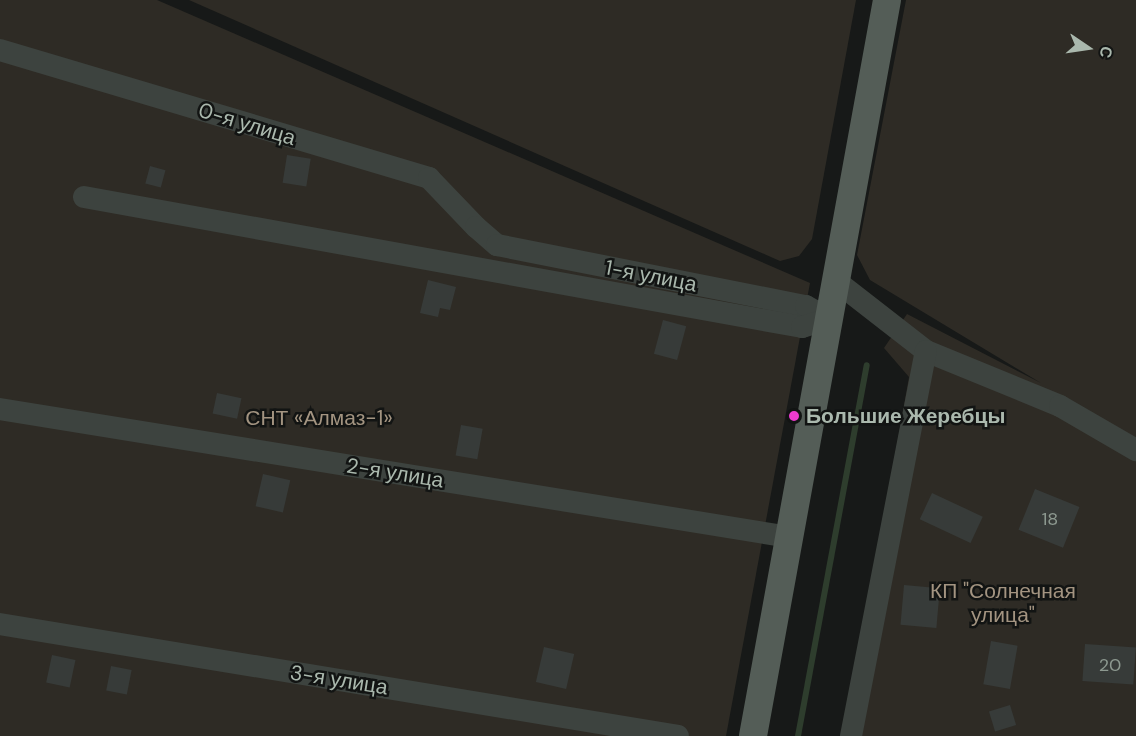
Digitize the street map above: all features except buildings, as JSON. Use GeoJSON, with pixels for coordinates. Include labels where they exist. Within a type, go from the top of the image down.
{"type":"FeatureCollection","features":[{"type":"Feature","properties":{"kind":"main road"},"geometry":{"type":"LineString","coordinates":[[753,736],[887,0]]}},
{"type":"Feature","properties":{"kind":"street","name":"0-я улица"},"geometry":{"type":"LineString","coordinates":[[0,50],[429,178],[476,228]]}},
{"type":"Feature","properties":{"kind":"street"},"geometry":{"type":"LineString","coordinates":[[84,196],[802,327],[829,319]]}},
{"type":"Feature","properties":{"kind":"street","name":"1-я улица"},"geometry":{"type":"LineString","coordinates":[[476,228],[497,245],[806,306],[829,319]]}},
{"type":"Feature","properties":{"kind":"street"},"geometry":{"type":"LineString","coordinates":[[836,281],[926,351],[1060,406],[1136,450]]}},
{"type":"Feature","properties":{"kind":"street"},"geometry":{"type":"LineString","coordinates":[[851,736],[926,351]]}},
{"type":"Feature","properties":{"kind":"street","name":"2-я улица"},"geometry":{"type":"LineString","coordinates":[[0,409],[789,537]]}},
{"type":"Feature","properties":{"kind":"street","name":"3-я улица"},"geometry":{"type":"LineString","coordinates":[[0,624],[678,736]]}},
{"type":"Feature","properties":{"kind":"green space","name":"СНТ «Алмаз-1»"},"geometry":{"type":"Polygon","coordinates":[[[0,0],[157,0],[810,283],[726,736],[0,736],[0,0]]]}},
{"type":"Feature","properties":{"kind":"green space"},"geometry":{"type":"Polygon","coordinates":[[[189,0],[856,0],[812,239],[799,256],[780,261],[189,0]]]}},
{"type":"Feature","properties":{"kind":"green space","name":"КП \"Солнечная улица\""},"geometry":{"type":"Polygon","coordinates":[[[906,0],[1136,0],[1136,736],[845,736],[909,377],[884,348],[907,314],[1041,383],[870,280],[857,255],[906,0]]]}},
{"type":"Feature","properties":{"kind":"waterway"},"geometry":{"type":"LineString","coordinates":[[798,736],[867,365]]}},
{"type":"Feature","properties":{"kind":"place","name":"Большие Жеребцы"},"geometry":{"type":"Point","coordinates":[794,416]}}]}
